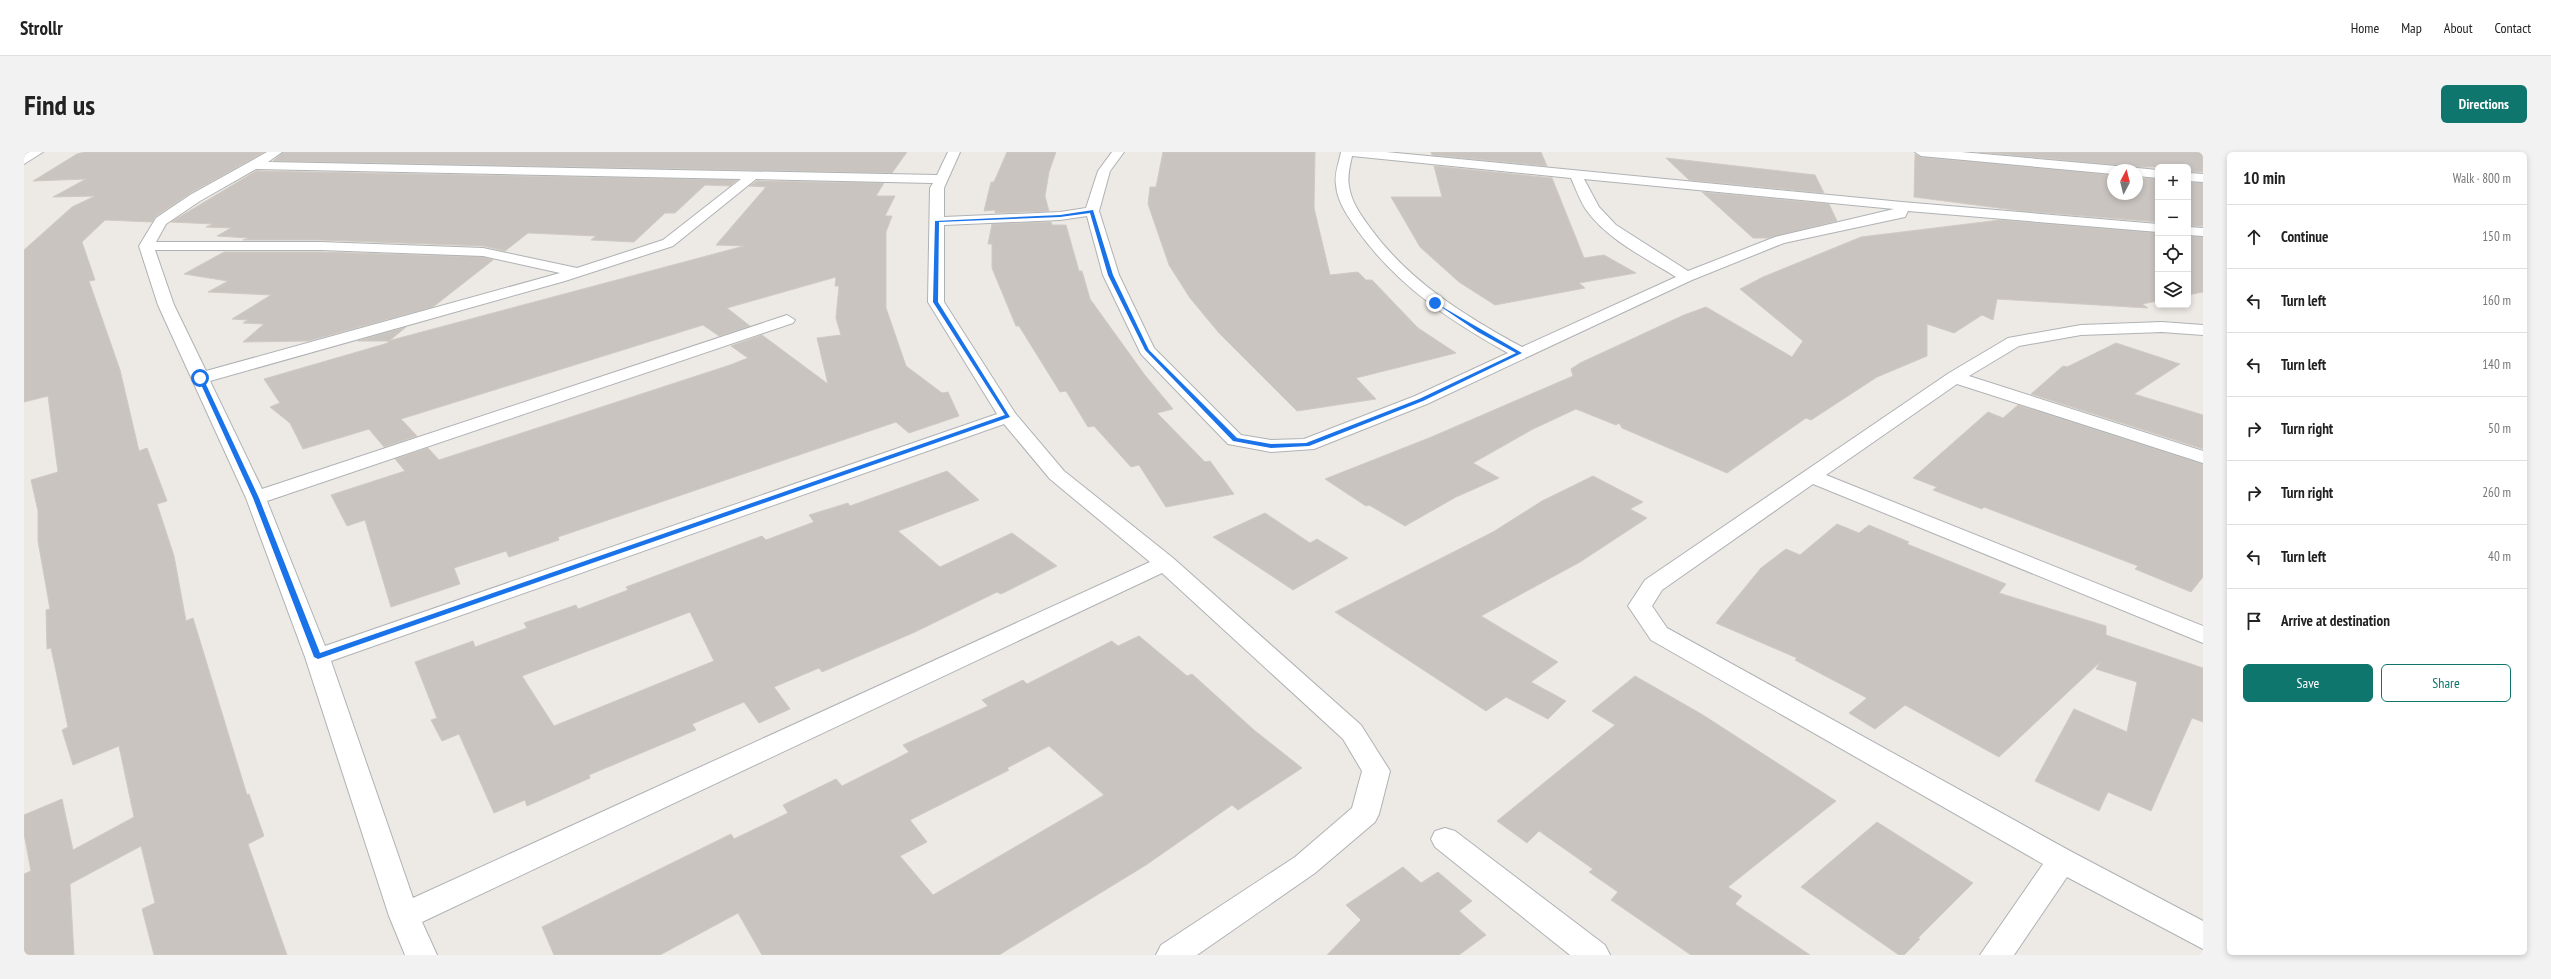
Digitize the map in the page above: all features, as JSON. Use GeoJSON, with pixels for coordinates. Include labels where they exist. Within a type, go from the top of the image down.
{"type":"FeatureCollection","features":[{"type":"Feature","properties":{"kind":"street"},"geometry":{"type":"LineString","coordinates":[[24,160],[37,152]]}},
{"type":"Feature","properties":{"kind":"street"},"geometry":{"type":"LineString","coordinates":[[276,152],[195,198],[161,221],[146,246],[166,305],[256,498],[318,657],[404,916],[421,955]]}},
{"type":"Feature","properties":{"kind":"street"},"geometry":{"type":"LineString","coordinates":[[954,152],[937,188],[936,302],[1008,416],[1057,476],[1165,563],[1352,732],[1376,771],[1364,814],[1305,865],[1172,955]]}},
{"type":"Feature","properties":{"kind":"street"},"geometry":{"type":"LineString","coordinates":[[1118,152],[1104,171],[1092,211],[1111,275],[1147,350],[1235,440],[1271,446],[1307,445],[1421,400],[1687,277],[1780,240],[1900,214],[1902,206]]}},
{"type":"Feature","properties":{"kind":"street"},"geometry":{"type":"LineString","coordinates":[[1520,353],[1479,331],[1435,303],[1400,272],[1369,237],[1348,204],[1342,185],[1347,152],[1902,206],[2155,228]]}},
{"type":"Feature","properties":{"kind":"street"},"geometry":{"type":"LineString","coordinates":[[1921,152],[2107,169]]}},
{"type":"Feature","properties":{"kind":"street"},"geometry":{"type":"LineString","coordinates":[[253,165],[940,179]]}},
{"type":"Feature","properties":{"kind":"street"},"geometry":{"type":"LineString","coordinates":[[2143,173],[2155,174]]}},
{"type":"Feature","properties":{"kind":"street"},"geometry":{"type":"LineString","coordinates":[[1575,174],[1594,209],[1608,224],[1635,245],[1687,277]]}},
{"type":"Feature","properties":{"kind":"street"},"geometry":{"type":"LineString","coordinates":[[200,378],[577,273],[668,242],[752,176]]}},
{"type":"Feature","properties":{"kind":"street"},"geometry":{"type":"LineString","coordinates":[[2191,177],[2203,178]]}},
{"type":"Feature","properties":{"kind":"street"},"geometry":{"type":"LineString","coordinates":[[937,221],[1060,216],[1092,211]]}},
{"type":"Feature","properties":{"kind":"street"},"geometry":{"type":"LineString","coordinates":[[2191,231],[2203,232]]}},
{"type":"Feature","properties":{"kind":"street"},"geometry":{"type":"LineString","coordinates":[[146,246],[320,246],[482,252],[577,273]]}},
{"type":"Feature","properties":{"kind":"street"},"geometry":{"type":"LineString","coordinates":[[256,498],[787,320]]}},
{"type":"Feature","properties":{"kind":"street"},"geometry":{"type":"LineString","coordinates":[[2203,330],[2162,328],[2081,330],[2014,342],[1955,377],[1653,585],[1640,606],[1659,634],[2062,860],[2203,936]]}},
{"type":"Feature","properties":{"kind":"street"},"geometry":{"type":"LineString","coordinates":[[1955,377],[2203,457]]}},
{"type":"Feature","properties":{"kind":"street"},"geometry":{"type":"LineString","coordinates":[[318,657],[1008,416]]}},
{"type":"Feature","properties":{"kind":"street"},"geometry":{"type":"LineString","coordinates":[[1810,476],[2203,635]]}},
{"type":"Feature","properties":{"kind":"street"},"geometry":{"type":"LineString","coordinates":[[404,916],[1165,563]]}},
{"type":"Feature","properties":{"kind":"street"},"geometry":{"type":"LineString","coordinates":[[1445,840],[1594,955]]}},
{"type":"Feature","properties":{"kind":"street"},"geometry":{"type":"LineString","coordinates":[[1996,955],[2062,860]]}},
{"type":"Feature","properties":{"kind":"building"},"geometry":{"type":"Polygon","coordinates":[[[85,152],[264,152],[189,194],[155,217],[152,222],[105,220],[82,242],[95,280],[89,281],[120,370],[139,451],[147,448],[167,501],[157,504],[174,556],[186,621],[193,618],[247,795],[249,794],[264,836],[248,844],[287,955],[154,955],[142,909],[155,903],[141,846],[70,884],[74,955],[24,955],[24,874],[31,871],[24,834],[24,815],[62,799],[73,850],[134,817],[119,746],[73,765],[62,730],[68,727],[51,648],[47,649],[46,610],[50,609],[38,541],[38,511],[31,480],[58,472],[48,396],[24,402],[24,250],[72,207],[95,196],[53,197],[86,179],[33,181],[77,154],[85,152]]]}},
{"type":"Feature","properties":{"kind":"building"},"geometry":{"type":"Polygon","coordinates":[[[283,152],[907,152],[892,173],[273,161],[283,152]]]}},
{"type":"Feature","properties":{"kind":"building"},"geometry":{"type":"Polygon","coordinates":[[[1007,152],[1056,152],[1049,172],[1045,196],[1049,211],[995,213],[995,210],[984,211],[991,182],[994,182],[1007,152]]]}},
{"type":"Feature","properties":{"kind":"building"},"geometry":{"type":"Polygon","coordinates":[[[1163,152],[1315,152],[1314,208],[1330,275],[1358,272],[1366,280],[1372,280],[1418,328],[1456,353],[1356,378],[1376,399],[1297,411],[1219,333],[1190,298],[1169,265],[1148,204],[1150,187],[1156,187],[1163,152]]]}},
{"type":"Feature","properties":{"kind":"building"},"geometry":{"type":"Polygon","coordinates":[[[1431,152],[1541,152],[1547,166],[1432,155],[1431,152]]]}},
{"type":"Feature","properties":{"kind":"building"},"geometry":{"type":"Polygon","coordinates":[[[1978,152],[2203,152],[2203,172],[2191,172],[2191,164],[2155,164],[2155,167],[2143,167],[2143,164],[2107,164],[1978,152]]]}},
{"type":"Feature","properties":{"kind":"building"},"geometry":{"type":"Polygon","coordinates":[[[1915,154],[1921,157],[2107,174],[2107,200],[2143,200],[2143,178],[2155,179],[2155,222],[2022,211],[1914,197],[1915,154]]]}},
{"type":"Feature","properties":{"kind":"building"},"geometry":{"type":"Polygon","coordinates":[[[1666,158],[1815,175],[1824,193],[1689,180],[1666,158]]]}},
{"type":"Feature","properties":{"kind":"building"},"geometry":{"type":"Polygon","coordinates":[[[1434,166],[1552,178],[1584,258],[1604,255],[1636,273],[1579,283],[1585,288],[1495,305],[1459,282],[1420,247],[1391,197],[1442,197],[1434,166]]]}},
{"type":"Feature","properties":{"kind":"building"},"geometry":{"type":"Polygon","coordinates":[[[256,171],[737,180],[730,186],[705,185],[675,213],[665,213],[634,242],[591,240],[596,236],[528,233],[505,251],[483,246],[320,240],[243,240],[249,238],[217,236],[231,228],[206,227],[213,224],[171,222],[256,171]]]}},
{"type":"Feature","properties":{"kind":"building"},"geometry":{"type":"Polygon","coordinates":[[[757,181],[884,183],[876,196],[895,196],[885,216],[892,216],[886,232],[886,308],[906,366],[942,393],[948,392],[959,416],[909,433],[896,422],[558,537],[559,540],[509,557],[506,551],[454,568],[460,584],[391,607],[365,520],[347,526],[331,495],[405,471],[395,459],[428,448],[439,460],[730,365],[748,358],[731,346],[762,335],[828,384],[817,338],[841,335],[836,318],[839,286],[835,286],[836,277],[727,308],[750,326],[719,336],[703,325],[401,419],[417,436],[384,447],[369,429],[303,449],[290,423],[270,407],[280,403],[264,379],[388,343],[388,341],[744,246],[716,245],[766,187],[749,186],[757,181]]]}},
{"type":"Feature","properties":{"kind":"building"},"geometry":{"type":"Polygon","coordinates":[[[2191,182],[2203,183],[2203,226],[2191,226],[2191,182]]]}},
{"type":"Feature","properties":{"kind":"building"},"geometry":{"type":"Polygon","coordinates":[[[1702,192],[1829,204],[1837,221],[1769,238],[1753,238],[1702,192]]]}},
{"type":"Feature","properties":{"kind":"building"},"geometry":{"type":"Polygon","coordinates":[[[2000,220],[2155,233],[2155,302],[2142,304],[2148,308],[1997,299],[1993,320],[1982,315],[1954,333],[1927,324],[1927,356],[1877,377],[1811,420],[1806,418],[1727,473],[1622,428],[1619,423],[1616,425],[1576,409],[1533,429],[1473,463],[1499,478],[1456,497],[1405,526],[1369,505],[1366,506],[1325,479],[1429,438],[1573,376],[1571,369],[1580,363],[1684,315],[1706,307],[1792,357],[1803,341],[1740,289],[1763,277],[1861,237],[2000,220]]]}},
{"type":"Feature","properties":{"kind":"building"},"geometry":{"type":"Polygon","coordinates":[[[1051,222],[1052,225],[1066,225],[1079,271],[1082,271],[1090,299],[1144,374],[1173,409],[1157,413],[1205,462],[1210,461],[1234,494],[1166,507],[1139,465],[1131,467],[1094,426],[1088,427],[1066,391],[1060,392],[1019,326],[1016,326],[992,268],[992,244],[988,244],[992,224],[1051,222]]]}},
{"type":"Feature","properties":{"kind":"building"},"geometry":{"type":"Polygon","coordinates":[[[2191,236],[2203,237],[2203,292],[2191,294],[2191,236]]]}},
{"type":"Feature","properties":{"kind":"building"},"geometry":{"type":"Polygon","coordinates":[[[224,252],[320,252],[483,257],[493,260],[433,307],[308,341],[243,342],[264,324],[243,323],[248,320],[232,319],[271,295],[208,292],[228,281],[184,274],[224,252]]]}},
{"type":"Feature","properties":{"kind":"building"},"geometry":{"type":"Polygon","coordinates":[[[406,327],[389,341],[358,341],[406,327]]]}},
{"type":"Feature","properties":{"kind":"building"},"geometry":{"type":"Polygon","coordinates":[[[2116,343],[2180,364],[2134,394],[2203,415],[2203,449],[2031,394],[2063,366],[2067,367],[2116,343]]]}},
{"type":"Feature","properties":{"kind":"building"},"geometry":{"type":"Polygon","coordinates":[[[2018,405],[2203,464],[2203,577],[2191,592],[2135,569],[2138,566],[1984,507],[1982,509],[1933,490],[1937,487],[1913,478],[1988,412],[2003,418],[2018,405]]]}},
{"type":"Feature","properties":{"kind":"building"},"geometry":{"type":"Polygon","coordinates":[[[947,471],[979,500],[898,531],[940,567],[1012,533],[1057,566],[1001,594],[997,592],[915,632],[822,672],[819,668],[774,687],[790,709],[759,723],[744,702],[692,724],[696,730],[589,775],[590,778],[527,806],[525,800],[494,813],[459,734],[442,741],[431,720],[437,718],[415,662],[473,641],[475,647],[527,628],[524,623],[576,605],[578,609],[628,590],[626,587],[762,536],[766,540],[814,522],[809,515],[848,503],[850,506],[947,471]],[[690,612],[522,676],[554,726],[714,661],[690,612]]]}},
{"type":"Feature","properties":{"kind":"building"},"geometry":{"type":"Polygon","coordinates":[[[1593,476],[1643,502],[1630,509],[1647,518],[1580,562],[1481,616],[1558,662],[1531,682],[1566,701],[1548,719],[1506,697],[1486,711],[1335,612],[1493,532],[1542,501],[1593,476]]]}},
{"type":"Feature","properties":{"kind":"building"},"geometry":{"type":"Polygon","coordinates":[[[1265,513],[1310,543],[1317,539],[1348,558],[1293,590],[1213,537],[1265,513]]]}},
{"type":"Feature","properties":{"kind":"building"},"geometry":{"type":"Polygon","coordinates":[[[1837,524],[1859,533],[1869,525],[1909,542],[1907,544],[2006,584],[1999,593],[2106,626],[2106,635],[2203,668],[2203,722],[2192,718],[2151,811],[2108,792],[2099,811],[2035,781],[2074,709],[2127,732],[2137,682],[2096,669],[2100,662],[1999,757],[1905,705],[1875,729],[1849,713],[1867,698],[1795,660],[1797,658],[1716,623],[1761,568],[1786,549],[1800,555],[1837,524]]]}},
{"type":"Feature","properties":{"kind":"building"},"geometry":{"type":"Polygon","coordinates":[[[1139,636],[1187,676],[1192,674],[1254,730],[1302,768],[1238,810],[1232,805],[1146,865],[999,955],[762,955],[738,913],[660,955],[554,955],[542,927],[731,834],[734,839],[788,813],[783,805],[836,779],[842,786],[892,761],[909,752],[903,745],[988,706],[982,700],[1023,680],[1027,684],[1112,641],[1118,646],[1139,636]],[[1049,746],[1007,768],[1009,770],[910,820],[927,842],[900,856],[933,895],[1104,795],[1049,746]]]}},
{"type":"Feature","properties":{"kind":"building"},"geometry":{"type":"Polygon","coordinates":[[[1635,676],[1703,715],[1836,801],[1728,887],[1742,896],[1735,904],[1810,955],[1691,955],[1611,900],[1618,892],[1589,872],[1593,869],[1539,831],[1527,843],[1497,821],[1615,725],[1592,711],[1635,676]]]}},
{"type":"Feature","properties":{"kind":"building"},"geometry":{"type":"Polygon","coordinates":[[[1877,822],[1973,883],[1918,938],[1920,939],[1904,955],[1899,955],[1801,887],[1877,822]]]}},
{"type":"Feature","properties":{"kind":"building"},"geometry":{"type":"Polygon","coordinates":[[[1403,867],[1421,883],[1438,872],[1472,901],[1459,911],[1486,935],[1459,955],[1327,955],[1361,920],[1346,905],[1403,867]]]}},
{"type":"Feature","properties":{"kind":"route"},"geometry":{"type":"LineString","coordinates":[[200,378],[256,498],[318,657],[1008,416],[936,302],[937,221],[1060,216],[1092,211],[1111,275],[1147,350],[1235,440],[1271,446],[1307,445],[1421,400],[1520,353],[1479,331],[1435,303]]}}]}
